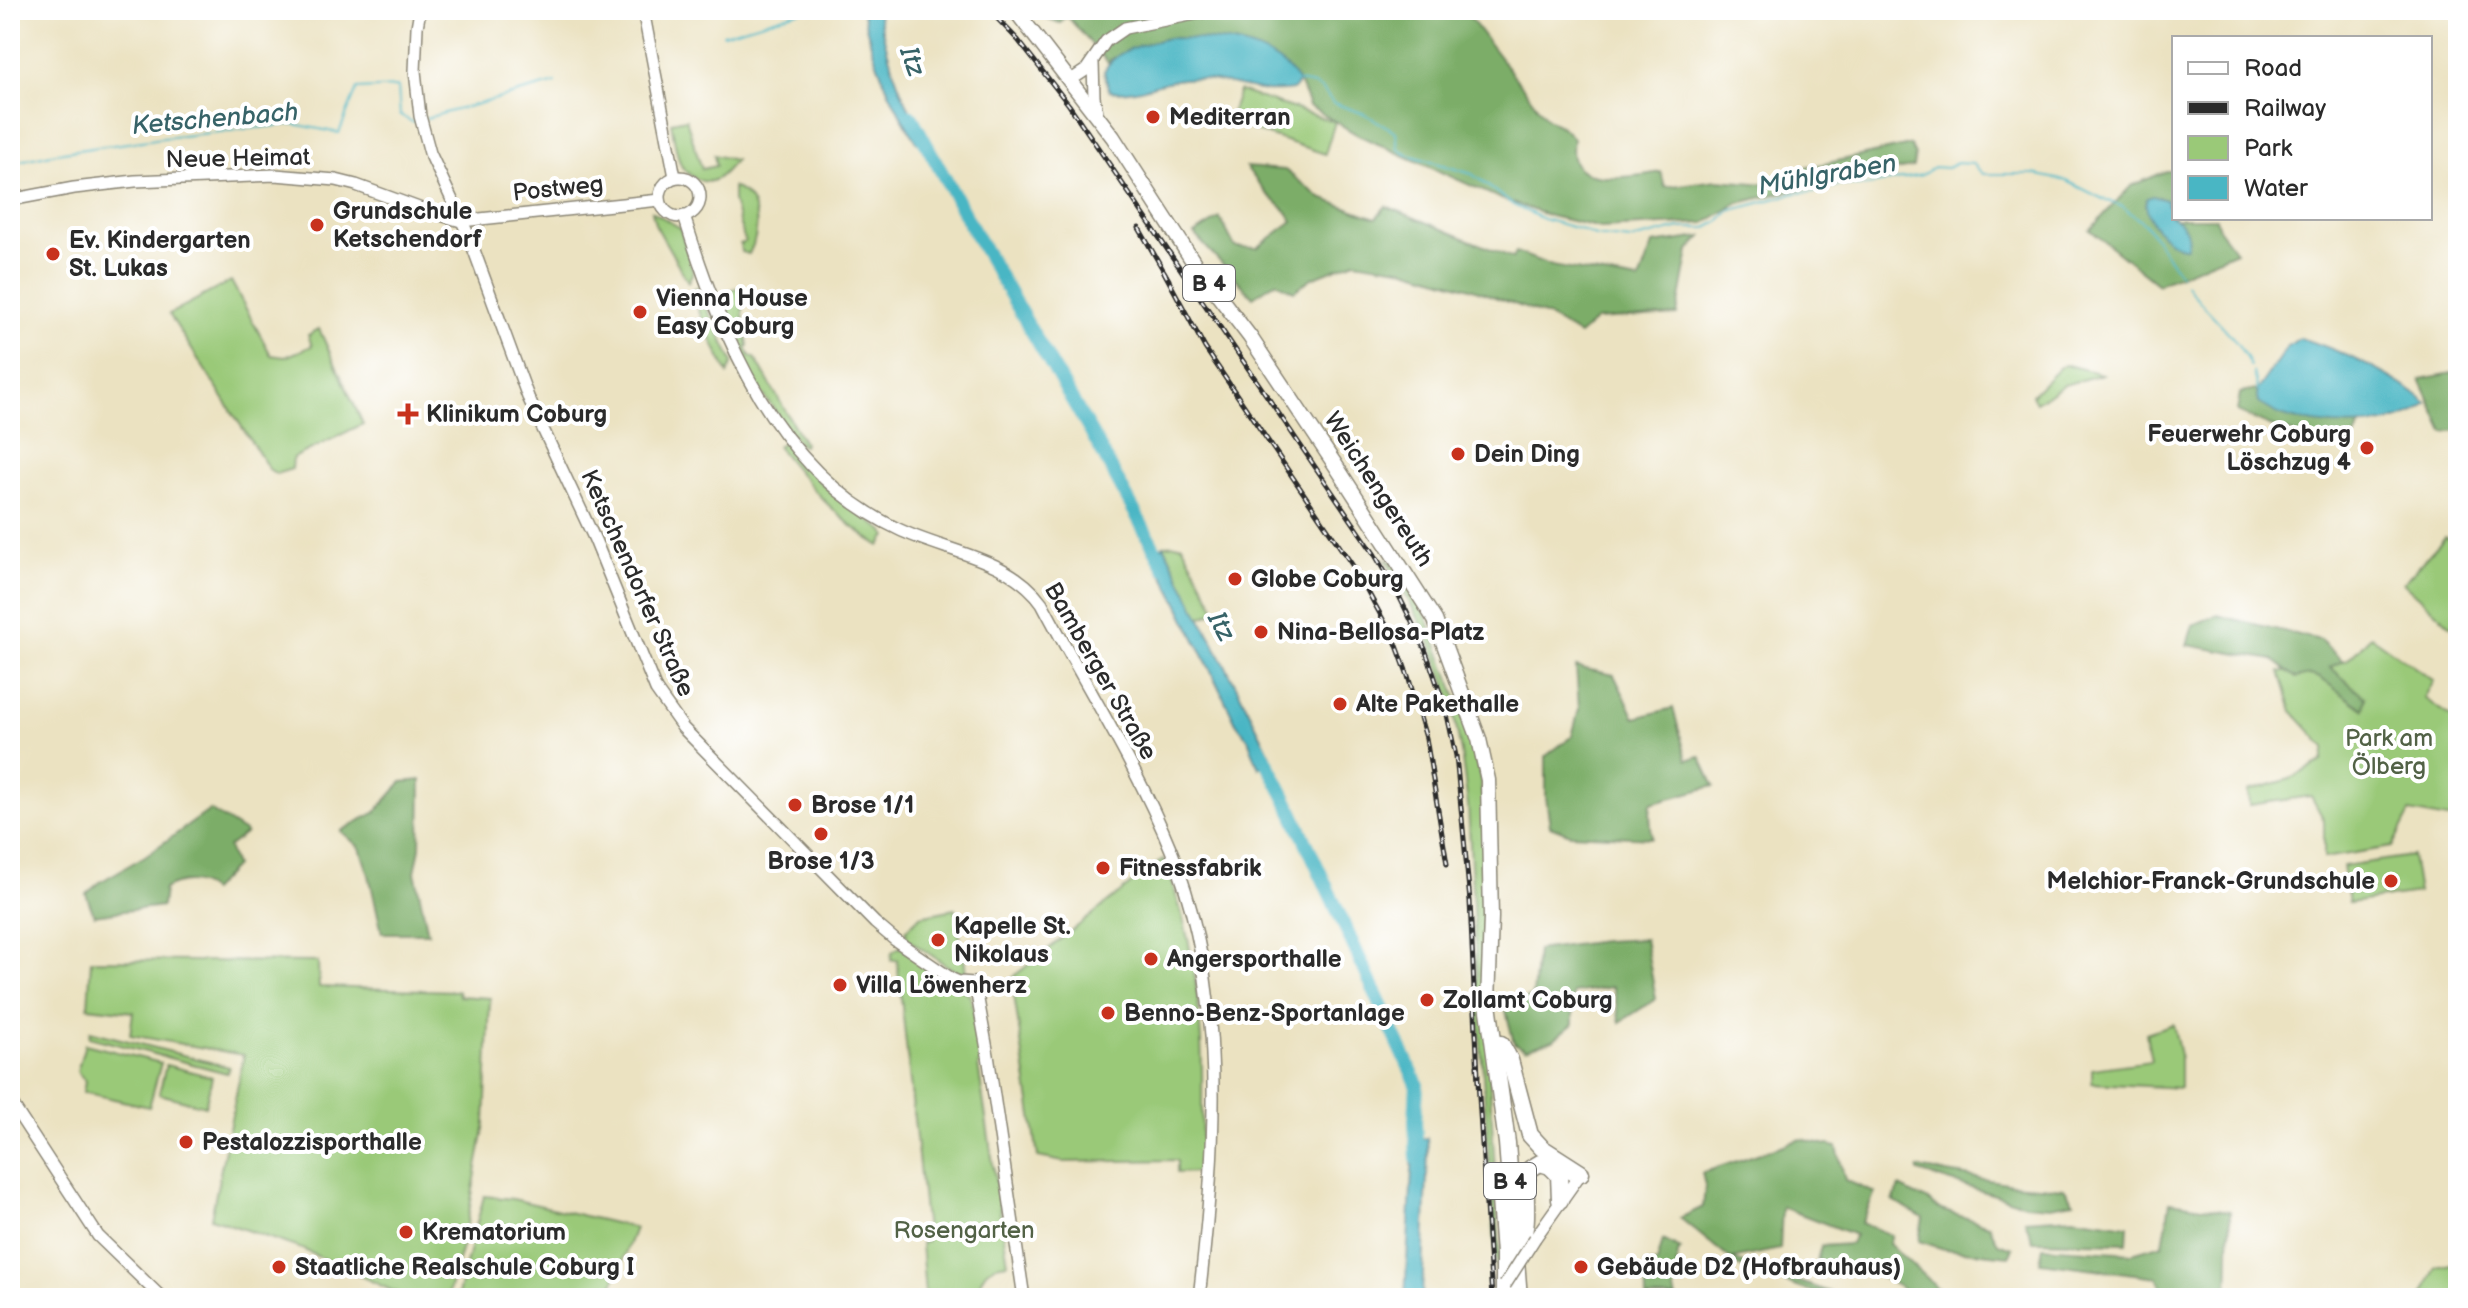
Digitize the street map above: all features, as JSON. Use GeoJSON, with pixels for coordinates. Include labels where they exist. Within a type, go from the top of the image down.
{"type":"FeatureCollection","features":[{"type":"Feature","properties":{"kind":"highway","name":"Weichengereuth"},"geometry":{"type":"LineString","coordinates":[[1491,1004],[1501,1044]]}},
{"type":"Feature","properties":{"kind":"highway","name":"Weichengereuth"},"geometry":{"type":"LineString","coordinates":[[1491,1004],[1495,1064]]}},
{"type":"Feature","properties":{"kind":"highway"},"geometry":{"type":"LineString","coordinates":[[1501,1044],[1510,1060],[1530,1135],[1579,1176]]}},
{"type":"Feature","properties":{"kind":"highway","name":"B 4"},"geometry":{"type":"LineString","coordinates":[[1501,1044],[1529,1238],[1527,1298]]}},
{"type":"Feature","properties":{"kind":"highway"},"geometry":{"type":"LineString","coordinates":[[1495,1064],[1493,1084],[1502,1294]]}},
{"type":"Feature","properties":{"kind":"highway","name":"B 4"},"geometry":{"type":"LineString","coordinates":[[1495,1064],[1507,1143],[1519,1298]]}},
{"type":"Feature","properties":{"kind":"highway"},"geometry":{"type":"LineString","coordinates":[[1529,1238],[1528,1174],[1534,1165],[1540,1163],[1562,1168],[1579,1176]]}},
{"type":"Feature","properties":{"kind":"highway"},"geometry":{"type":"LineString","coordinates":[[1550,1166],[1559,1175],[1560,1200]]}},
{"type":"Feature","properties":{"kind":"main road","name":"B 4"},"geometry":{"type":"LineString","coordinates":[[1015,10],[1071,80]]}},
{"type":"Feature","properties":{"kind":"main road","name":"Weichengereuth"},"geometry":{"type":"LineString","coordinates":[[1071,80],[1198,269],[1250,337],[1435,620],[1479,739],[1488,780],[1491,1004]]}},
{"type":"Feature","properties":{"kind":"street","name":"Ketschendorfer Straße"},"geometry":{"type":"LineString","coordinates":[[420,10],[415,71],[421,119],[430,153],[471,239],[528,397],[595,540],[656,690],[683,728],[885,931],[952,979],[975,983],[1024,1298]]}},
{"type":"Feature","properties":{"kind":"street"},"geometry":{"type":"LineString","coordinates":[[643,10],[675,177]]}},
{"type":"Feature","properties":{"kind":"street"},"geometry":{"type":"LineString","coordinates":[[1071,80],[1086,70],[1106,41],[1125,28],[1215,10]]}},
{"type":"Feature","properties":{"kind":"street"},"geometry":{"type":"LineString","coordinates":[[1093,60],[1094,97],[1099,118]]}},
{"type":"Feature","properties":{"kind":"street","name":"Neue Heimat"},"geometry":{"type":"LineString","coordinates":[[10,200],[135,181],[292,175],[356,185],[461,221]]}},
{"type":"Feature","properties":{"kind":"street"},"geometry":{"type":"LineString","coordinates":[[675,177],[690,180],[699,193],[697,208],[684,216],[668,213],[660,200],[663,186],[675,177]]}},
{"type":"Feature","properties":{"kind":"street"},"geometry":{"type":"LineString","coordinates":[[436,214],[450,198]]}},
{"type":"Feature","properties":{"kind":"street","name":"Postweg"},"geometry":{"type":"LineString","coordinates":[[461,221],[660,200]]}},
{"type":"Feature","properties":{"kind":"street","name":"Bamberger Straße"},"geometry":{"type":"LineString","coordinates":[[684,216],[715,309],[742,368],[793,443],[834,487],[879,519],[918,539],[988,563],[1013,575],[1030,588],[1042,603],[1153,811],[1171,851],[1191,911],[1209,1014],[1211,1141],[1199,1298]]}},
{"type":"Feature","properties":{"kind":"street"},"geometry":{"type":"LineString","coordinates":[[10,1101],[98,1236],[162,1298]]}},
{"type":"Feature","properties":{"kind":"street"},"geometry":{"type":"LineString","coordinates":[[1502,1294],[1529,1238],[1579,1176]]}},
{"type":"Feature","properties":{"kind":"green space"},"geometry":{"type":"Polygon","coordinates":[[[1025,10],[1072,10],[1068,16],[1130,10],[1464,10],[1547,119],[1573,138],[1574,161],[1581,170],[1591,175],[1615,177],[1661,172],[1665,187],[1717,180],[1767,184],[1785,179],[1792,171],[1910,145],[1915,155],[1913,167],[1738,203],[1705,223],[1601,228],[1550,216],[1501,199],[1358,135],[1309,106],[1299,82],[1237,44],[1168,38],[1111,59],[1108,63],[1067,16],[1060,23],[1025,10]]]}},
{"type":"Feature","properties":{"kind":"green space"},"geometry":{"type":"Polygon","coordinates":[[[1239,91],[1335,122],[1325,154],[1228,122],[1239,91]]]}},
{"type":"Feature","properties":{"kind":"green space"},"geometry":{"type":"Polygon","coordinates":[[[686,119],[702,169],[716,166],[714,155],[735,160],[713,181],[695,178],[681,165],[671,122],[686,119]]]}},
{"type":"Feature","properties":{"kind":"green space"},"geometry":{"type":"Polygon","coordinates":[[[1246,167],[1285,170],[1321,198],[1376,218],[1386,206],[1513,258],[1516,252],[1552,266],[1639,281],[1653,244],[1702,237],[1689,251],[1677,315],[1596,320],[1579,335],[1547,316],[1470,288],[1406,269],[1355,261],[1312,278],[1294,291],[1276,282],[1253,297],[1194,234],[1220,218],[1235,247],[1257,248],[1293,221],[1246,167]]]}},
{"type":"Feature","properties":{"kind":"green space"},"geometry":{"type":"Polygon","coordinates":[[[2172,171],[2172,216],[2168,204],[2159,197],[2147,198],[2145,205],[2172,220],[2217,220],[2219,229],[2236,251],[2158,284],[2090,230],[2131,186],[2172,171]]]}},
{"type":"Feature","properties":{"kind":"green space"},"geometry":{"type":"Polygon","coordinates":[[[733,187],[742,192],[754,207],[757,226],[749,254],[741,252],[740,244],[745,242],[733,201],[733,187]]]}},
{"type":"Feature","properties":{"kind":"green space"},"geometry":{"type":"Polygon","coordinates":[[[652,211],[680,228],[693,272],[688,282],[655,224],[652,211]]]}},
{"type":"Feature","properties":{"kind":"green space"},"geometry":{"type":"Polygon","coordinates":[[[231,281],[271,355],[285,357],[312,346],[308,335],[319,329],[363,424],[293,458],[292,469],[276,474],[269,469],[169,314],[231,281]]]}},
{"type":"Feature","properties":{"kind":"green space"},"geometry":{"type":"Polygon","coordinates":[[[743,286],[746,348],[755,358],[803,446],[757,386],[715,295],[743,286]]]}},
{"type":"Feature","properties":{"kind":"green space"},"geometry":{"type":"Polygon","coordinates":[[[697,287],[733,362],[728,374],[691,291],[697,287]]]}},
{"type":"Feature","properties":{"kind":"green space"},"geometry":{"type":"Polygon","coordinates":[[[2061,366],[2102,374],[2064,385],[2036,402],[2032,395],[2061,366]]]}},
{"type":"Feature","properties":{"kind":"green space"},"geometry":{"type":"Polygon","coordinates":[[[2458,372],[2458,430],[2444,432],[2420,379],[2458,372]]]}},
{"type":"Feature","properties":{"kind":"green space"},"geometry":{"type":"Polygon","coordinates":[[[2257,390],[2259,403],[2330,425],[2361,424],[2349,451],[2237,412],[2240,393],[2257,390]]]}},
{"type":"Feature","properties":{"kind":"green space"},"geometry":{"type":"Polygon","coordinates":[[[783,442],[829,490],[883,530],[887,536],[880,546],[837,513],[812,487],[777,446],[783,442]]]}},
{"type":"Feature","properties":{"kind":"green space"},"geometry":{"type":"Polygon","coordinates":[[[2445,537],[2458,543],[2458,632],[2403,583],[2445,537]]]}},
{"type":"Feature","properties":{"kind":"green space"},"geometry":{"type":"Polygon","coordinates":[[[1182,544],[1217,611],[1199,618],[1164,545],[1182,544]]]}},
{"type":"Feature","properties":{"kind":"green space"},"geometry":{"type":"Polygon","coordinates":[[[1386,559],[1393,563],[1426,616],[1457,698],[1480,776],[1484,818],[1490,1090],[1501,1272],[1497,1274],[1468,805],[1461,752],[1450,694],[1426,632],[1386,559]]]}},
{"type":"Feature","properties":{"kind":"green space"},"geometry":{"type":"Polygon","coordinates":[[[2217,615],[2320,640],[2343,661],[2330,667],[2365,697],[2363,709],[2320,678],[2310,675],[2296,678],[2273,660],[2187,645],[2193,625],[2217,615]]]}},
{"type":"Feature","properties":{"kind":"green space","name":"Park am Ölberg"},"geometry":{"type":"Polygon","coordinates":[[[2371,636],[2434,681],[2424,698],[2458,722],[2458,819],[2410,812],[2392,847],[2324,858],[2324,820],[2311,796],[2249,805],[2248,791],[2290,779],[2322,762],[2325,747],[2292,711],[2280,672],[2347,660],[2371,636]]]}},
{"type":"Feature","properties":{"kind":"green space"},"geometry":{"type":"Polygon","coordinates":[[[1576,667],[1614,675],[1635,718],[1673,708],[1687,760],[1700,756],[1714,786],[1651,803],[1652,838],[1570,834],[1550,826],[1546,756],[1572,736],[1579,709],[1576,667]]]}},
{"type":"Feature","properties":{"kind":"green space"},"geometry":{"type":"Polygon","coordinates":[[[421,780],[420,848],[415,872],[428,933],[382,933],[360,848],[341,831],[376,812],[402,782],[421,780]]]}},
{"type":"Feature","properties":{"kind":"green space"},"geometry":{"type":"Polygon","coordinates":[[[210,810],[246,833],[228,847],[235,866],[211,891],[200,884],[176,884],[164,889],[162,906],[94,915],[86,894],[210,810]]]}},
{"type":"Feature","properties":{"kind":"green space"},"geometry":{"type":"Polygon","coordinates":[[[2412,856],[2418,893],[2349,903],[2343,866],[2412,856]]]}},
{"type":"Feature","properties":{"kind":"green space","name":"Benno-Benz-Sportanlage"},"geometry":{"type":"Polygon","coordinates":[[[1163,859],[1189,943],[1199,1008],[1202,1074],[1200,1172],[1177,1173],[1177,1160],[1063,1162],[1038,1157],[1013,988],[1009,980],[1163,859]]]}},
{"type":"Feature","properties":{"kind":"green space"},"geometry":{"type":"Polygon","coordinates":[[[955,909],[966,970],[958,973],[904,937],[905,931],[920,916],[955,909]]]}},
{"type":"Feature","properties":{"kind":"green space"},"geometry":{"type":"Polygon","coordinates":[[[1645,939],[1656,999],[1620,1022],[1613,987],[1573,993],[1573,1024],[1553,1040],[1526,1049],[1514,1043],[1505,1007],[1533,996],[1537,950],[1645,939]]]}},
{"type":"Feature","properties":{"kind":"green space","name":"Rosengarten"},"geometry":{"type":"Polygon","coordinates":[[[900,947],[970,995],[985,1064],[978,1065],[1008,1263],[989,1269],[979,1287],[925,1294],[921,1243],[927,1241],[897,960],[891,960],[892,952],[900,947]]]}},
{"type":"Feature","properties":{"kind":"green space"},"geometry":{"type":"Polygon","coordinates":[[[91,960],[318,962],[319,987],[458,991],[459,996],[490,998],[485,1123],[464,1240],[447,1298],[408,1298],[302,1249],[211,1218],[244,1055],[130,1035],[133,1012],[88,1007],[91,960]]]}},
{"type":"Feature","properties":{"kind":"green space"},"geometry":{"type":"Polygon","coordinates":[[[2173,1024],[2180,1055],[2180,1088],[2092,1083],[2092,1069],[2151,1061],[2146,1033],[2173,1024]]]}},
{"type":"Feature","properties":{"kind":"green space"},"geometry":{"type":"Polygon","coordinates":[[[90,1031],[229,1067],[227,1073],[89,1037],[90,1031]]]}},
{"type":"Feature","properties":{"kind":"green space"},"geometry":{"type":"Polygon","coordinates":[[[85,1044],[161,1063],[149,1107],[83,1092],[85,1081],[77,1071],[85,1044]]]}},
{"type":"Feature","properties":{"kind":"green space"},"geometry":{"type":"Polygon","coordinates":[[[166,1065],[212,1077],[205,1106],[159,1094],[166,1065]]]}},
{"type":"Feature","properties":{"kind":"green space"},"geometry":{"type":"Polygon","coordinates":[[[1801,1139],[1837,1147],[1845,1180],[1875,1193],[1861,1223],[1892,1235],[1889,1244],[1948,1298],[1916,1298],[1858,1265],[1817,1261],[1821,1246],[1850,1244],[1855,1235],[1782,1207],[1780,1249],[1732,1259],[1847,1298],[1812,1292],[1731,1264],[1730,1259],[1680,1218],[1703,1207],[1705,1186],[1702,1173],[1801,1139]]]}},
{"type":"Feature","properties":{"kind":"green space"},"geometry":{"type":"Polygon","coordinates":[[[1918,1168],[2012,1184],[2064,1188],[2074,1202],[2050,1206],[2025,1204],[1918,1172],[1918,1168]]]}},
{"type":"Feature","properties":{"kind":"green space"},"geometry":{"type":"Polygon","coordinates":[[[1899,1187],[1941,1210],[1989,1225],[1998,1243],[2013,1248],[2009,1256],[1944,1249],[1919,1241],[1923,1218],[1893,1201],[1899,1187]]]}},
{"type":"Feature","properties":{"kind":"green space"},"geometry":{"type":"Polygon","coordinates":[[[484,1196],[513,1199],[635,1228],[608,1298],[457,1298],[484,1196]]]}},
{"type":"Feature","properties":{"kind":"green space"},"geometry":{"type":"Polygon","coordinates":[[[2170,1202],[2230,1211],[2228,1298],[2166,1298],[2157,1277],[2040,1262],[2043,1247],[2132,1253],[2163,1244],[2170,1202]]]}},
{"type":"Feature","properties":{"kind":"green space"},"geometry":{"type":"Polygon","coordinates":[[[2074,1217],[2128,1225],[2127,1243],[2033,1241],[2025,1220],[2074,1217]]]}},
{"type":"Feature","properties":{"kind":"green space"},"geometry":{"type":"Polygon","coordinates":[[[1663,1240],[1681,1249],[1674,1291],[1676,1298],[1646,1298],[1645,1264],[1657,1263],[1663,1240]]]}},
{"type":"Feature","properties":{"kind":"green space"},"geometry":{"type":"Polygon","coordinates":[[[2458,1263],[2458,1298],[2422,1298],[2436,1267],[2458,1263]]]}},
{"type":"Feature","properties":{"kind":"water"},"geometry":{"type":"Polygon","coordinates":[[[862,10],[877,10],[899,85],[920,124],[917,142],[884,79],[862,10]]]}},
{"type":"Feature","properties":{"kind":"water"},"geometry":{"type":"Polygon","coordinates":[[[1168,38],[1222,41],[1257,50],[1287,68],[1299,82],[1293,90],[1265,91],[1210,80],[1182,79],[1137,90],[1109,91],[1104,71],[1109,63],[1132,48],[1168,38]]]}},
{"type":"Feature","properties":{"kind":"water"},"geometry":{"type":"Polygon","coordinates":[[[2153,196],[2166,200],[2172,220],[2178,220],[2185,228],[2186,247],[2171,242],[2158,230],[2148,213],[2147,198],[2153,196]]]}},
{"type":"Feature","properties":{"kind":"water"},"geometry":{"type":"Polygon","coordinates":[[[2299,338],[2366,365],[2427,403],[2397,420],[2357,426],[2297,420],[2275,412],[2259,403],[2257,390],[2287,347],[2299,338]]]}},
{"type":"Feature","properties":{"kind":"water"},"geometry":{"type":"Polygon","coordinates":[[[1164,545],[1271,756],[1259,768],[1248,739],[1236,723],[1152,554],[1164,545]]]}},
{"type":"Feature","properties":{"kind":"water"},"geometry":{"type":"Polygon","coordinates":[[[1427,1138],[1422,1298],[1405,1298],[1414,1141],[1427,1138]]]}},
{"type":"Feature","properties":{"kind":"waterway","name":"Ketschenbach"},"geometry":{"type":"LineString","coordinates":[[723,34],[805,10]]}},
{"type":"Feature","properties":{"kind":"waterway","name":"Mühlgraben"},"geometry":{"type":"LineString","coordinates":[[1299,82],[1314,85],[1323,90],[1333,103],[1365,114],[1396,132],[1398,149],[1406,154],[1472,174],[1513,205],[1543,219],[1595,236],[1631,240],[1681,228],[1707,228],[1729,211],[1796,193],[1842,185],[1864,186],[1922,175],[1934,167],[1973,164],[1983,174],[2033,174],[2067,181],[2123,207],[2147,226],[2180,275]]}},
{"type":"Feature","properties":{"kind":"waterway","name":"Ketschenbach"},"geometry":{"type":"LineString","coordinates":[[426,118],[556,83]]}},
{"type":"Feature","properties":{"kind":"waterway","name":"Ketschenbach"},"geometry":{"type":"LineString","coordinates":[[10,163],[56,153],[163,138],[294,124],[339,133],[357,89],[398,87],[400,115],[416,121]]}},
{"type":"Feature","properties":{"kind":"waterway","name":"Itz"},"geometry":{"type":"LineString","coordinates":[[911,116],[1165,568]]}},
{"type":"Feature","properties":{"kind":"waterway","name":"Mühlgraben"},"geometry":{"type":"LineString","coordinates":[[2186,284],[2236,343],[2250,366]]}},
{"type":"Feature","properties":{"kind":"waterway","name":"Mühlgraben"},"geometry":{"type":"LineString","coordinates":[[2253,372],[2257,390]]}},
{"type":"Feature","properties":{"kind":"waterway","name":"Itz"},"geometry":{"type":"LineString","coordinates":[[1259,746],[1417,1084],[1417,1158]]}},
{"type":"Feature","properties":{"kind":"railway"},"geometry":{"type":"LineString","coordinates":[[989,10],[1018,40],[1069,105],[1375,555],[1425,649],[1446,710],[1456,756],[1470,901],[1478,1077]]}},
{"type":"Feature","properties":{"kind":"railway"},"geometry":{"type":"LineString","coordinates":[[1139,228],[1169,280]]}},
{"type":"Feature","properties":{"kind":"railway"},"geometry":{"type":"LineString","coordinates":[[1164,272],[1205,348],[1357,572],[1396,643],[1426,738],[1447,864]]}},
{"type":"Feature","properties":{"kind":"railway"},"geometry":{"type":"LineString","coordinates":[[1477,1066],[1492,1298]]}},
{"type":"Feature","properties":{"kind":"place","name":"Mediterran"},"geometry":{"type":"Point","coordinates":[1153,117]}},
{"type":"Feature","properties":{"kind":"place","name":"Grundschule Ketschendorf"},"geometry":{"type":"Point","coordinates":[317,225]}},
{"type":"Feature","properties":{"kind":"place","name":"Ev. Kindergarten St. Lukas"},"geometry":{"type":"Point","coordinates":[53,254]}},
{"type":"Feature","properties":{"kind":"place","name":"Vienna House Easy Coburg"},"geometry":{"type":"Point","coordinates":[640,312]}},
{"type":"Feature","properties":{"kind":"place","name":"Klinikum Coburg"},"geometry":{"type":"Point","coordinates":[408,414]}},
{"type":"Feature","properties":{"kind":"place","name":"Feuerwehr Coburg Löschzug 4"},"geometry":{"type":"Point","coordinates":[2367,448]}},
{"type":"Feature","properties":{"kind":"place","name":"Dein Ding"},"geometry":{"type":"Point","coordinates":[1458,454]}},
{"type":"Feature","properties":{"kind":"place","name":"Globe Coburg"},"geometry":{"type":"Point","coordinates":[1235,579]}},
{"type":"Feature","properties":{"kind":"place","name":"Nina-Bellosa-Platz"},"geometry":{"type":"Point","coordinates":[1261,632]}},
{"type":"Feature","properties":{"kind":"place","name":"Alte Pakethalle"},"geometry":{"type":"Point","coordinates":[1340,704]}},
{"type":"Feature","properties":{"kind":"place","name":"Brose 1/1"},"geometry":{"type":"Point","coordinates":[795,805]}},
{"type":"Feature","properties":{"kind":"place","name":"Brose 1/3"},"geometry":{"type":"Point","coordinates":[821,834]}},
{"type":"Feature","properties":{"kind":"place","name":"Fitnessfabrik"},"geometry":{"type":"Point","coordinates":[1103,868]}},
{"type":"Feature","properties":{"kind":"place","name":"Melchior-Franck-Grundschule"},"geometry":{"type":"Point","coordinates":[2391,881]}},
{"type":"Feature","properties":{"kind":"place","name":"Kapelle St. Nikolaus"},"geometry":{"type":"Point","coordinates":[938,940]}},
{"type":"Feature","properties":{"kind":"place","name":"Angersporthalle"},"geometry":{"type":"Point","coordinates":[1151,959]}},
{"type":"Feature","properties":{"kind":"place","name":"Villa Löwenherz"},"geometry":{"type":"Point","coordinates":[840,985]}},
{"type":"Feature","properties":{"kind":"place","name":"Zollamt Coburg"},"geometry":{"type":"Point","coordinates":[1427,1000]}},
{"type":"Feature","properties":{"kind":"place","name":"Benno-Benz-Sportanlage"},"geometry":{"type":"Point","coordinates":[1108,1013]}},
{"type":"Feature","properties":{"kind":"place","name":"Pestalozzisporthalle"},"geometry":{"type":"Point","coordinates":[186,1142]}},
{"type":"Feature","properties":{"kind":"place","name":"Krematorium"},"geometry":{"type":"Point","coordinates":[406,1232]}},
{"type":"Feature","properties":{"kind":"place","name":"Staatliche Realschule Coburg I"},"geometry":{"type":"Point","coordinates":[279,1267]}},
{"type":"Feature","properties":{"kind":"place","name":"Gebäude D2 (Hofbrauhaus)"},"geometry":{"type":"Point","coordinates":[1581,1267]}}]}
